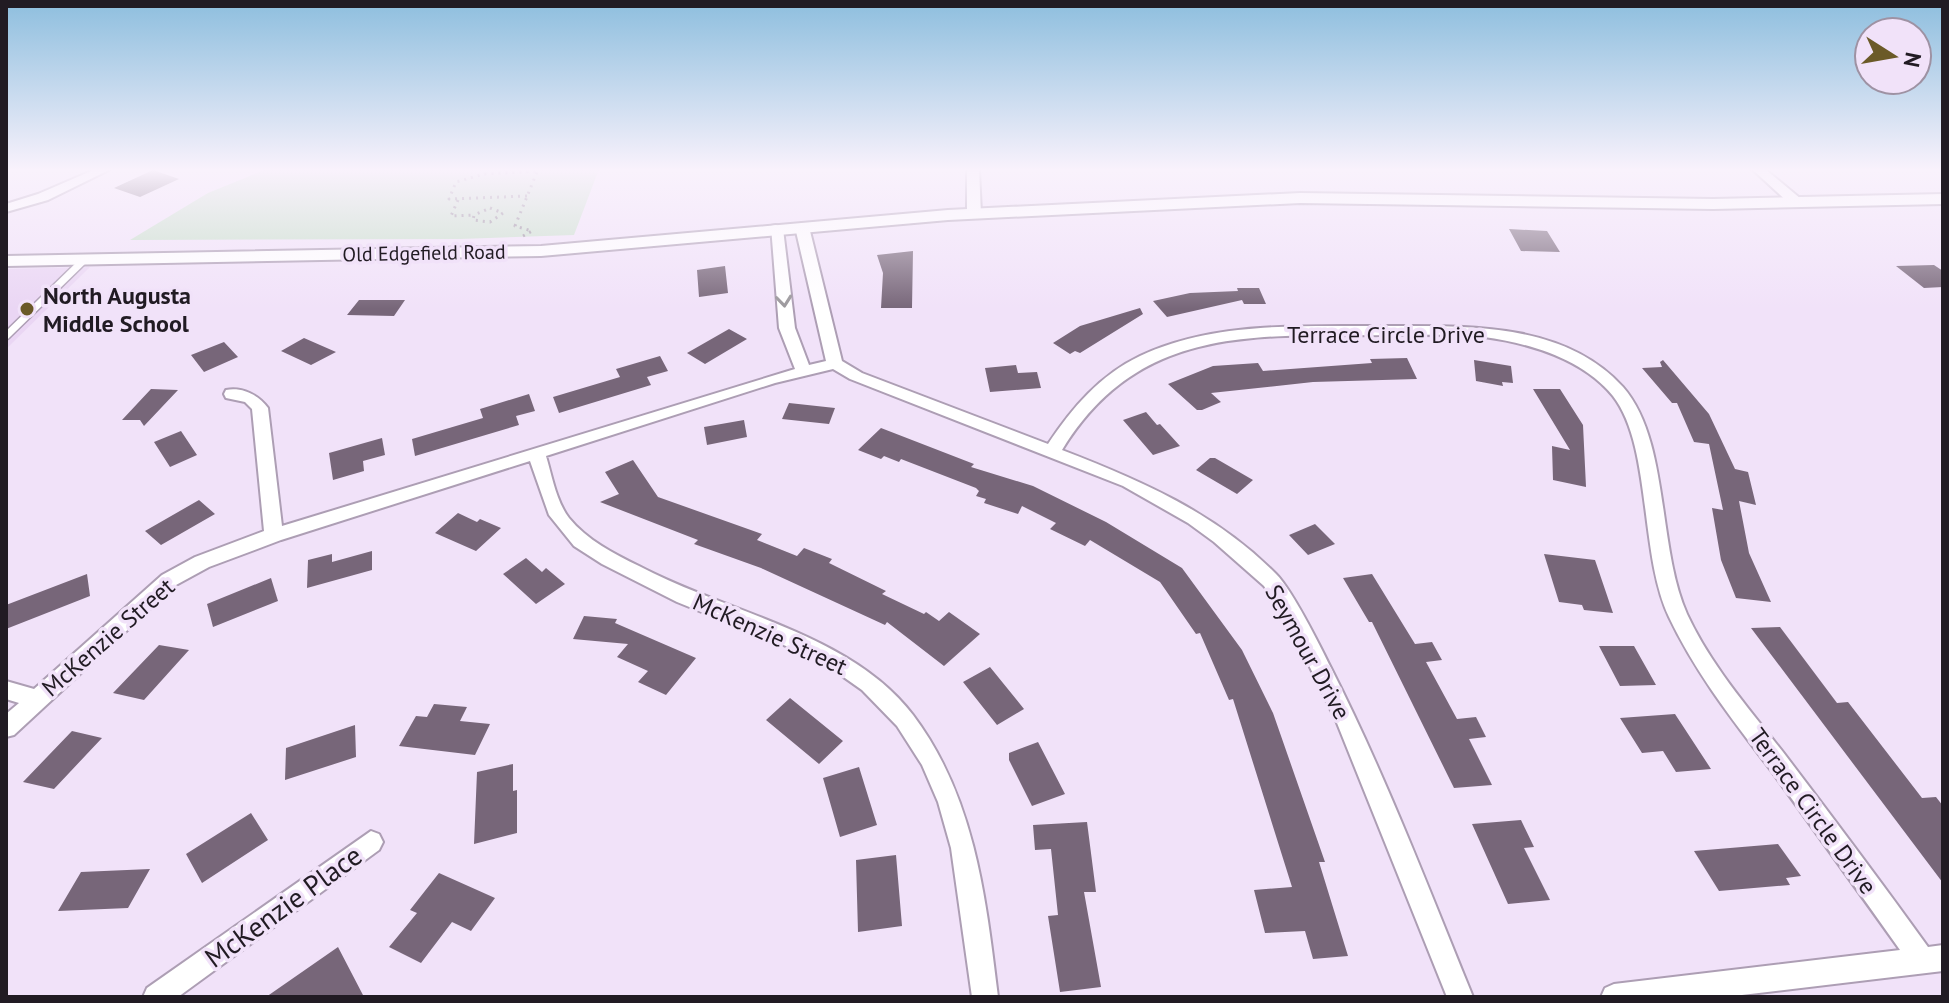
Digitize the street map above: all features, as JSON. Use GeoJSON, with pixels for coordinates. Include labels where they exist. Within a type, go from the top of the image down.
{"type":"FeatureCollection","features":[{"type":"Feature","properties":{"kind":"street","name":"Old Edgefield Road"},"geometry":{"type":"LineString","coordinates":[[6,261],[533,251],[950,216]]}},
{"type":"Feature","properties":{"kind":"street"},"geometry":{"type":"LineString","coordinates":[[776,229],[787,328],[803,370],[835,364],[829,350],[802,227]]}},
{"type":"Feature","properties":{"kind":"street","name":"Terrace Circle Drive"},"geometry":{"type":"LineString","coordinates":[[1052,452],[1076,414],[1105,385],[1148,359],[1208,340],[1350,331],[1477,331],[1534,343],[1583,364],[1620,394],[1634,416],[1649,485],[1660,566],[1681,621],[1698,652],[1933,959]]}},
{"type":"Feature","properties":{"kind":"street","name":"Seymour Drive"},"geometry":{"type":"LineString","coordinates":[[835,364],[856,376],[1129,482],[1194,518],[1247,558],[1280,593],[1348,723],[1460,997]]}},
{"type":"Feature","properties":{"kind":"street","name":"McKenzie Street"},"geometry":{"type":"LineString","coordinates":[[6,728],[169,580],[202,562],[274,535],[803,370]]}},
{"type":"Feature","properties":{"kind":"street"},"geometry":{"type":"LineString","coordinates":[[232,394],[250,398],[260,408],[274,535]]}},
{"type":"Feature","properties":{"kind":"street","name":"McKenzie Street"},"geometry":{"type":"LineString","coordinates":[[537,454],[556,510],[563,523],[586,546],[647,579],[825,653],[847,666],[886,698],[924,744],[959,826],[974,904],[985,997]]}},
{"type":"Feature","properties":{"kind":"street"},"geometry":{"type":"LineString","coordinates":[[6,690],[38,699]]}},
{"type":"Feature","properties":{"kind":"street","name":"McKenzie Place"},"geometry":{"type":"LineString","coordinates":[[156,997],[371,842]]}},
{"type":"Feature","properties":{"kind":"street"},"geometry":{"type":"LineString","coordinates":[[1614,997],[1933,959]]}},
{"type":"Feature","properties":{"kind":"lane"},"geometry":{"type":"LineString","coordinates":[[6,336],[85,259]]}},
{"type":"Feature","properties":{"kind":"path"},"geometry":{"type":"LineString","coordinates":[[474,216],[473,220],[479,223],[494,221],[500,216]]}},
{"type":"Feature","properties":{"kind":"path"},"geometry":{"type":"LineString","coordinates":[[520,216],[515,228],[532,231],[521,238]]}},
{"type":"Feature","properties":{"kind":"shaded area","name":"North Augusta Middle School"},"geometry":{"type":"Polygon","coordinates":[[[90,267],[6,349],[6,269],[90,267]]]}},
{"type":"Feature","properties":{"kind":"green space"},"geometry":{"type":"Polygon","coordinates":[[[170,216],[581,216],[574,235],[460,239],[130,240],[170,216]]]}},
{"type":"Feature","properties":{"kind":"building"},"geometry":{"type":"Polygon","coordinates":[[[1509,229],[1547,231],[1560,252],[1521,251],[1509,229]]]}},
{"type":"Feature","properties":{"kind":"building"},"geometry":{"type":"Polygon","coordinates":[[[913,251],[912,308],[881,308],[883,273],[877,255],[913,251]]]}},
{"type":"Feature","properties":{"kind":"building"},"geometry":{"type":"Polygon","coordinates":[[[1934,265],[1943,271],[1943,287],[1924,288],[1896,266],[1934,265]]]}},
{"type":"Feature","properties":{"kind":"building"},"geometry":{"type":"Polygon","coordinates":[[[725,266],[728,293],[699,297],[697,270],[725,266]]]}},
{"type":"Feature","properties":{"kind":"building"},"geometry":{"type":"Polygon","coordinates":[[[1237,288],[1259,288],[1266,304],[1244,304],[1242,300],[1167,317],[1153,301],[1190,293],[1238,291],[1237,288]]]}},
{"type":"Feature","properties":{"kind":"building"},"geometry":{"type":"Polygon","coordinates":[[[359,300],[405,300],[394,316],[347,315],[359,300]]]}},
{"type":"Feature","properties":{"kind":"building"},"geometry":{"type":"Polygon","coordinates":[[[1140,308],[1143,314],[1080,353],[1075,351],[1070,354],[1053,343],[1080,326],[1140,308]]]}},
{"type":"Feature","properties":{"kind":"building"},"geometry":{"type":"Polygon","coordinates":[[[729,329],[747,339],[705,364],[687,353],[729,329]]]}},
{"type":"Feature","properties":{"kind":"building"},"geometry":{"type":"Polygon","coordinates":[[[304,338],[336,352],[311,365],[281,351],[304,338]]]}},
{"type":"Feature","properties":{"kind":"building"},"geometry":{"type":"Polygon","coordinates":[[[224,342],[238,357],[204,372],[191,355],[224,342]]]}},
{"type":"Feature","properties":{"kind":"building"},"geometry":{"type":"Polygon","coordinates":[[[660,356],[668,371],[647,377],[651,385],[559,413],[553,397],[620,377],[616,369],[660,356]]]}},
{"type":"Feature","properties":{"kind":"building"},"geometry":{"type":"Polygon","coordinates":[[[1407,358],[1417,379],[1313,382],[1211,393],[1221,402],[1202,410],[1197,410],[1168,384],[1213,366],[1258,363],[1263,371],[1407,358]]]}},
{"type":"Feature","properties":{"kind":"building"},"geometry":{"type":"Polygon","coordinates":[[[1474,360],[1511,366],[1513,383],[1502,382],[1503,386],[1476,381],[1474,360]]]}},
{"type":"Feature","properties":{"kind":"building"},"geometry":{"type":"Polygon","coordinates":[[[1663,360],[1709,414],[1735,469],[1748,472],[1756,505],[1739,501],[1749,553],[1771,602],[1736,598],[1721,560],[1712,508],[1723,510],[1709,444],[1694,442],[1677,403],[1672,403],[1642,368],[1662,367],[1660,362],[1663,360]]]}},
{"type":"Feature","properties":{"kind":"building"},"geometry":{"type":"Polygon","coordinates":[[[1016,365],[1018,373],[1037,372],[1041,388],[990,392],[985,368],[1016,365]]]}},
{"type":"Feature","properties":{"kind":"building"},"geometry":{"type":"Polygon","coordinates":[[[151,389],[178,390],[144,426],[140,420],[122,420],[151,389]]]}},
{"type":"Feature","properties":{"kind":"building"},"geometry":{"type":"Polygon","coordinates":[[[1533,389],[1560,389],[1583,425],[1586,487],[1553,480],[1552,446],[1570,450],[1533,389]]]}},
{"type":"Feature","properties":{"kind":"building"},"geometry":{"type":"Polygon","coordinates":[[[529,394],[535,411],[516,416],[519,425],[415,456],[412,439],[483,418],[480,409],[529,394]]]}},
{"type":"Feature","properties":{"kind":"building"},"geometry":{"type":"Polygon","coordinates":[[[789,403],[835,408],[829,424],[782,419],[789,403]]]}},
{"type":"Feature","properties":{"kind":"building"},"geometry":{"type":"Polygon","coordinates":[[[1146,412],[1180,446],[1153,455],[1123,420],[1146,412]]]}},
{"type":"Feature","properties":{"kind":"building"},"geometry":{"type":"Polygon","coordinates":[[[744,420],[747,437],[707,445],[704,427],[744,420]]]}},
{"type":"Feature","properties":{"kind":"building"},"geometry":{"type":"Polygon","coordinates":[[[881,428],[974,464],[971,467],[1033,486],[1106,522],[1182,568],[1242,650],[1273,713],[1325,862],[1319,862],[1348,956],[1313,959],[1305,931],[1265,933],[1254,890],[1292,887],[1233,699],[1229,700],[1200,633],[1196,634],[1160,582],[1090,540],[1085,546],[1050,529],[1056,523],[1022,506],[1018,514],[984,503],[986,499],[976,496],[979,491],[976,488],[901,459],[899,462],[884,456],[881,459],[858,450],[881,428]]]}},
{"type":"Feature","properties":{"kind":"building"},"geometry":{"type":"Polygon","coordinates":[[[181,431],[197,455],[170,467],[154,442],[181,431]]]}},
{"type":"Feature","properties":{"kind":"building"},"geometry":{"type":"Polygon","coordinates":[[[382,438],[385,455],[363,461],[364,471],[333,480],[329,453],[382,438]]]}},
{"type":"Feature","properties":{"kind":"building"},"geometry":{"type":"Polygon","coordinates":[[[1210,458],[1253,480],[1237,494],[1196,470],[1210,458]]]}},
{"type":"Feature","properties":{"kind":"building"},"geometry":{"type":"Polygon","coordinates":[[[633,460],[658,497],[762,534],[757,540],[797,556],[804,548],[832,559],[829,563],[886,591],[882,594],[924,614],[926,612],[939,621],[949,612],[980,634],[944,666],[887,622],[885,625],[761,568],[694,544],[698,540],[600,502],[619,494],[605,472],[633,460]]]}},
{"type":"Feature","properties":{"kind":"building"},"geometry":{"type":"Polygon","coordinates":[[[199,500],[215,514],[161,545],[145,531],[199,500]]]}},
{"type":"Feature","properties":{"kind":"building"},"geometry":{"type":"Polygon","coordinates":[[[458,513],[501,528],[476,551],[435,533],[458,513]]]}},
{"type":"Feature","properties":{"kind":"building"},"geometry":{"type":"Polygon","coordinates":[[[1315,524],[1335,544],[1308,555],[1289,535],[1315,524]]]}},
{"type":"Feature","properties":{"kind":"building"},"geometry":{"type":"Polygon","coordinates":[[[372,551],[372,570],[307,588],[308,560],[332,554],[332,562],[372,551]]]}},
{"type":"Feature","properties":{"kind":"building"},"geometry":{"type":"Polygon","coordinates":[[[1544,554],[1595,560],[1613,613],[1584,610],[1582,605],[1559,602],[1544,554]]]}},
{"type":"Feature","properties":{"kind":"building"},"geometry":{"type":"Polygon","coordinates":[[[526,558],[542,572],[546,568],[565,584],[536,604],[503,574],[526,558]]]}},
{"type":"Feature","properties":{"kind":"building"},"geometry":{"type":"Polygon","coordinates":[[[87,574],[90,596],[6,629],[6,605],[87,574]]]}},
{"type":"Feature","properties":{"kind":"building"},"geometry":{"type":"Polygon","coordinates":[[[1372,574],[1415,644],[1432,642],[1442,660],[1426,662],[1457,719],[1476,717],[1486,737],[1469,739],[1492,785],[1454,788],[1372,622],[1369,622],[1343,578],[1372,574]]]}},
{"type":"Feature","properties":{"kind":"building"},"geometry":{"type":"Polygon","coordinates":[[[271,578],[278,601],[213,627],[207,604],[271,578]]]}},
{"type":"Feature","properties":{"kind":"building"},"geometry":{"type":"Polygon","coordinates":[[[584,616],[617,619],[615,623],[696,658],[666,695],[638,682],[648,671],[617,657],[628,644],[573,639],[584,616]]]}},
{"type":"Feature","properties":{"kind":"building"},"geometry":{"type":"Polygon","coordinates":[[[1780,627],[1837,703],[1848,702],[1922,798],[1936,797],[1943,806],[1943,883],[1751,628],[1780,627]]]}},
{"type":"Feature","properties":{"kind":"building"},"geometry":{"type":"Polygon","coordinates":[[[159,645],[189,650],[144,700],[113,693],[159,645]]]}},
{"type":"Feature","properties":{"kind":"building"},"geometry":{"type":"Polygon","coordinates":[[[1599,646],[1634,646],[1656,685],[1620,686],[1599,646]]]}},
{"type":"Feature","properties":{"kind":"building"},"geometry":{"type":"Polygon","coordinates":[[[990,667],[1024,709],[997,725],[963,682],[990,667]]]}},
{"type":"Feature","properties":{"kind":"building"},"geometry":{"type":"Polygon","coordinates":[[[790,698],[843,741],[819,764],[766,720],[790,698]]]}},
{"type":"Feature","properties":{"kind":"building"},"geometry":{"type":"Polygon","coordinates":[[[434,704],[467,707],[460,721],[490,724],[475,755],[399,746],[416,716],[427,717],[434,704]]]}},
{"type":"Feature","properties":{"kind":"building"},"geometry":{"type":"Polygon","coordinates":[[[1675,714],[1711,769],[1676,772],[1663,751],[1642,753],[1620,718],[1675,714]]]}},
{"type":"Feature","properties":{"kind":"building"},"geometry":{"type":"Polygon","coordinates":[[[355,725],[356,757],[285,780],[286,748],[355,725]]]}},
{"type":"Feature","properties":{"kind":"building"},"geometry":{"type":"Polygon","coordinates":[[[72,731],[102,738],[54,789],[23,782],[72,731]]]}},
{"type":"Feature","properties":{"kind":"building"},"geometry":{"type":"Polygon","coordinates":[[[1038,742],[1065,794],[1032,806],[1009,760],[1009,753],[1038,742]]]}},
{"type":"Feature","properties":{"kind":"building"},"geometry":{"type":"Polygon","coordinates":[[[513,764],[513,791],[517,790],[517,833],[474,844],[477,772],[513,764]]]}},
{"type":"Feature","properties":{"kind":"building"},"geometry":{"type":"Polygon","coordinates":[[[859,767],[877,825],[840,837],[823,778],[859,767]]]}},
{"type":"Feature","properties":{"kind":"building"},"geometry":{"type":"Polygon","coordinates":[[[251,813],[268,840],[202,883],[186,854],[251,813]]]}},
{"type":"Feature","properties":{"kind":"building"},"geometry":{"type":"Polygon","coordinates":[[[1521,820],[1534,847],[1524,848],[1550,900],[1508,904],[1472,824],[1521,820]]]}},
{"type":"Feature","properties":{"kind":"building"},"geometry":{"type":"Polygon","coordinates":[[[1087,822],[1096,892],[1084,892],[1101,987],[1060,992],[1048,916],[1058,915],[1051,849],[1035,850],[1033,825],[1087,822]]]}},
{"type":"Feature","properties":{"kind":"building"},"geometry":{"type":"Polygon","coordinates":[[[1778,844],[1801,876],[1786,878],[1790,885],[1719,891],[1694,851],[1778,844]]]}},
{"type":"Feature","properties":{"kind":"building"},"geometry":{"type":"Polygon","coordinates":[[[896,855],[902,926],[858,932],[856,860],[896,855]]]}},
{"type":"Feature","properties":{"kind":"building"},"geometry":{"type":"Polygon","coordinates":[[[150,869],[128,908],[58,911],[81,872],[150,869]]]}},
{"type":"Feature","properties":{"kind":"building"},"geometry":{"type":"Polygon","coordinates":[[[439,873],[495,898],[471,931],[452,922],[421,963],[389,947],[417,913],[410,910],[439,873]]]}},
{"type":"Feature","properties":{"kind":"building"},"geometry":{"type":"Polygon","coordinates":[[[338,947],[364,997],[266,997],[338,947]]]}},
{"type":"Feature","properties":{"kind":"place","name":"North Augusta Middle School"},"geometry":{"type":"Point","coordinates":[27,309]}}]}
